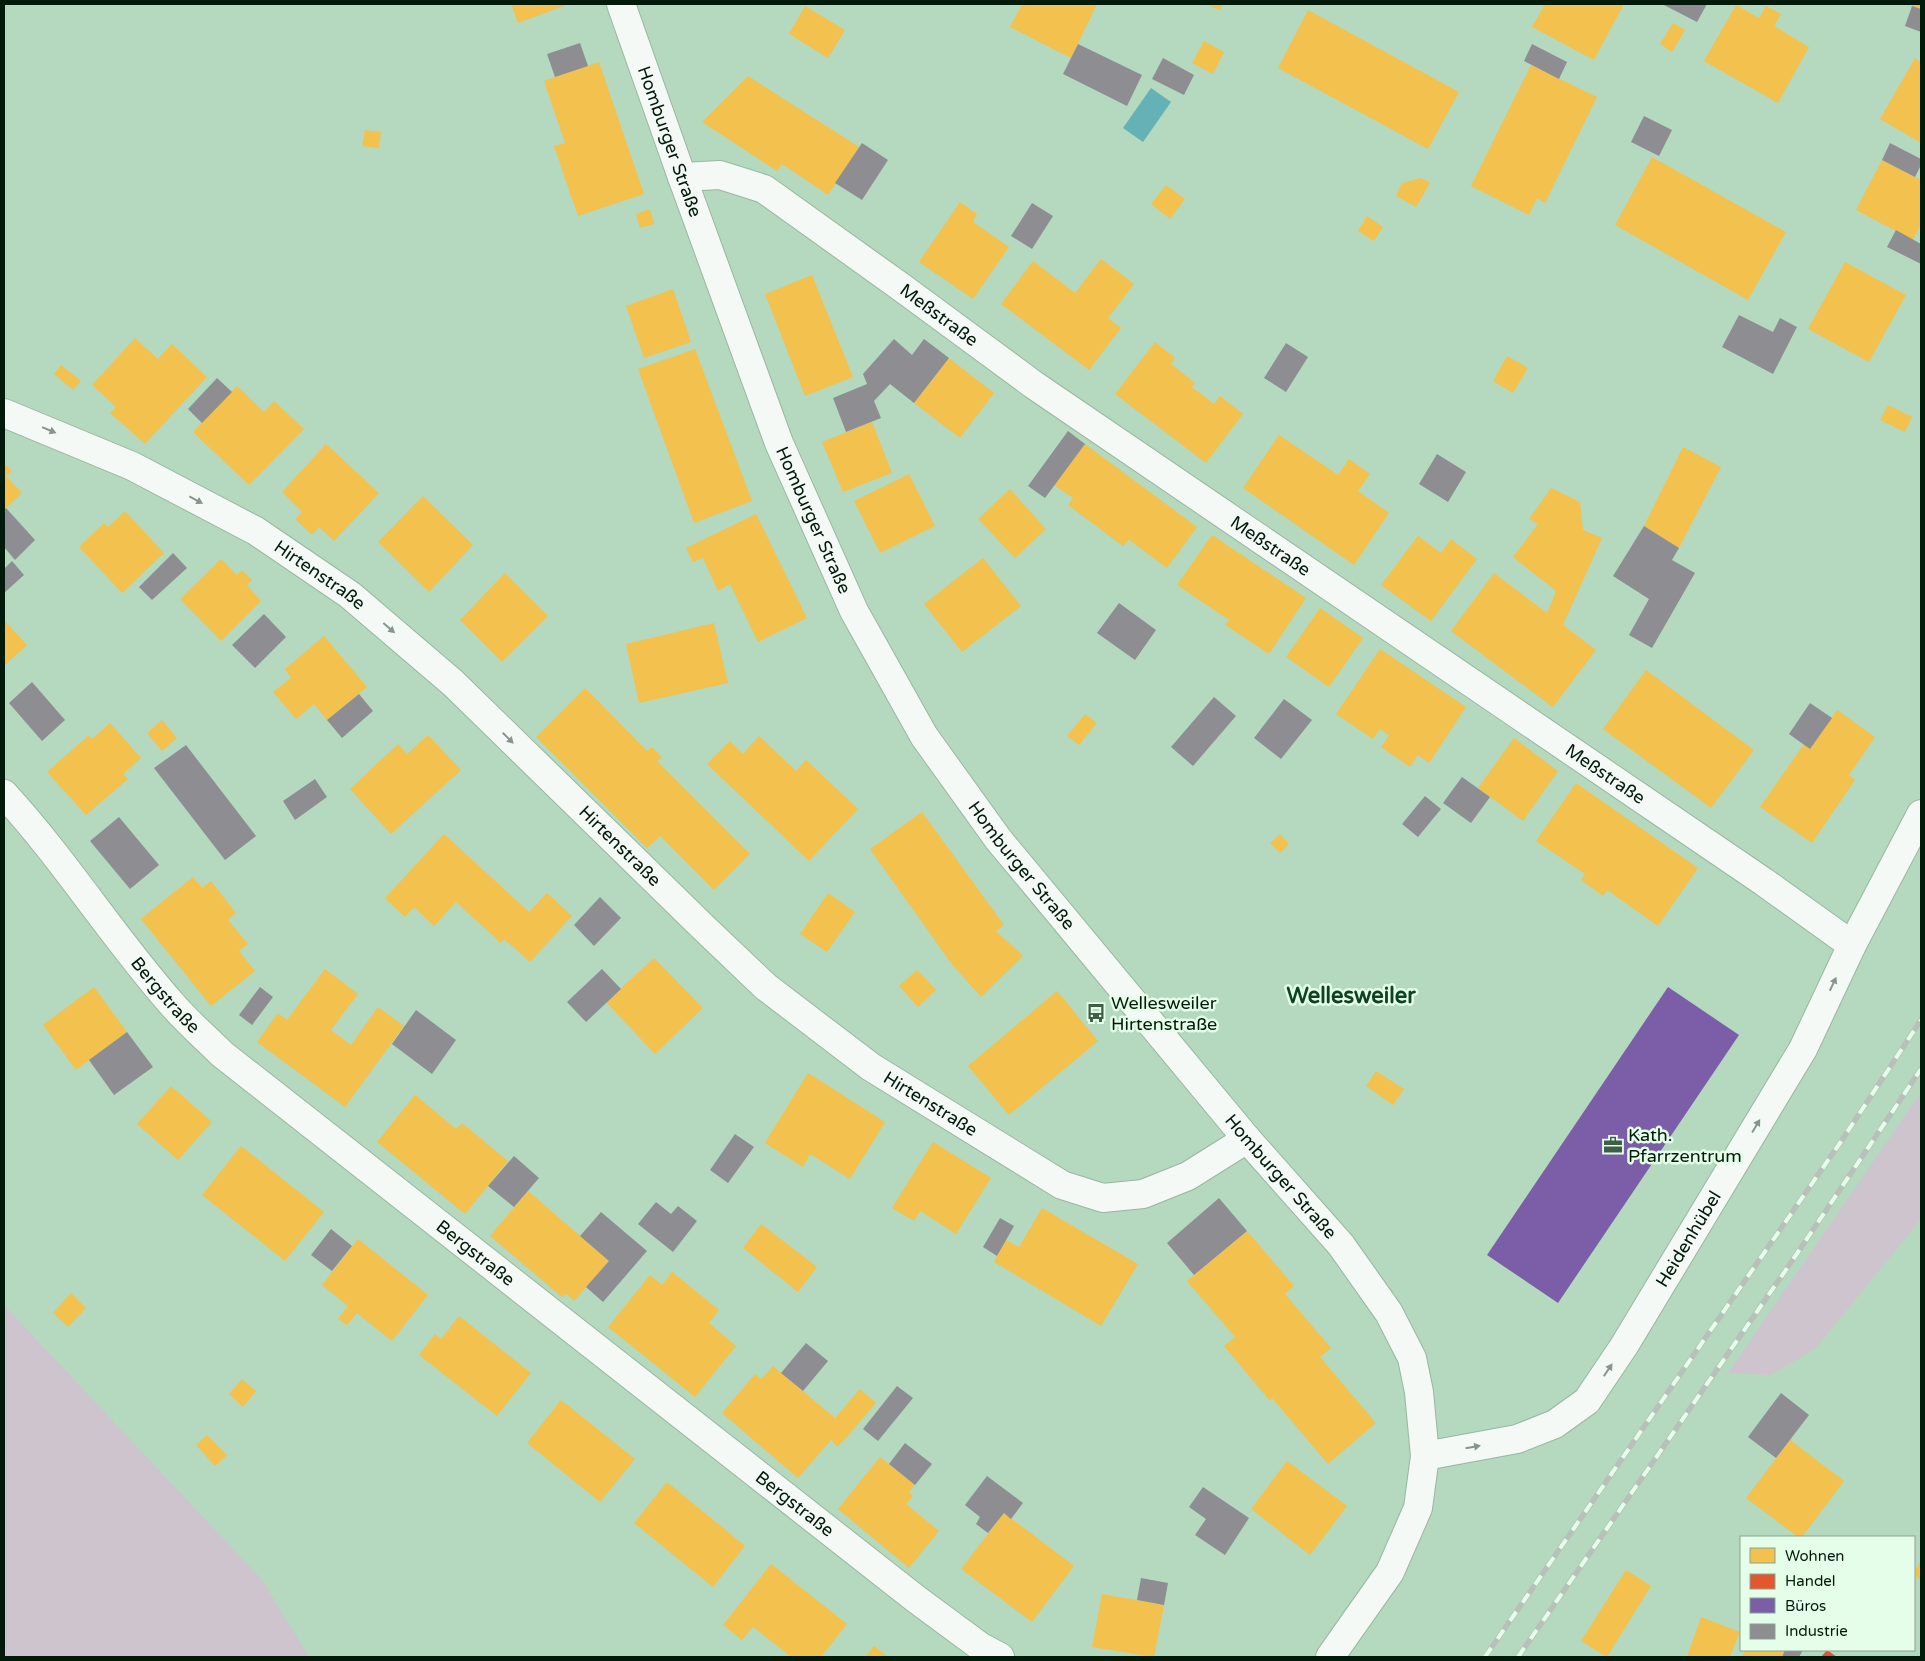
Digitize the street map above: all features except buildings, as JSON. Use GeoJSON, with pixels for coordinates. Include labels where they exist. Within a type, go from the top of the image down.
{"type":"FeatureCollection","features":[{"type":"Feature","properties":{"kind":"street","name":"Homburger Straße"},"geometry":{"type":"LineString","coordinates":[[621,4],[779,443],[854,611],[924,736],[998,839],[1247,1139],[1341,1245],[1389,1313],[1412,1358],[1419,1392],[1425,1456],[1418,1508],[1390,1572],[1330,1657]]}},
{"type":"Feature","properties":{"kind":"street","name":"Meßstraße"},"geometry":{"type":"LineString","coordinates":[[682,177],[720,175],[764,189],[1034,385],[1755,876],[1852,945]]}},
{"type":"Feature","properties":{"kind":"street","name":"Hirtenstraße"},"geometry":{"type":"LineString","coordinates":[[4,412],[132,466],[256,531],[350,595],[453,683],[766,986],[872,1067],[1062,1185],[1103,1198],[1143,1194],[1188,1176],[1247,1139]]}},
{"type":"Feature","properties":{"kind":"street","name":"Bergstraße"},"geometry":{"type":"LineString","coordinates":[[4,794],[32,825],[171,1004],[222,1054],[908,1593],[981,1646],[1000,1657]]}},
{"type":"Feature","properties":{"kind":"street","name":"Heidenhübel"},"geometry":{"type":"LineString","coordinates":[[1425,1456],[1517,1440],[1555,1424],[1588,1400],[1624,1346],[1802,1049],[1852,945],[1921,814]]}},
{"type":"Feature","properties":{"kind":"shaded area"},"geometry":{"type":"Polygon","coordinates":[[[1921,1092],[1921,1219],[1815,1349],[1770,1375],[1728,1373],[1921,1092]]]}},
{"type":"Feature","properties":{"kind":"shaded area"},"geometry":{"type":"Polygon","coordinates":[[[4,1305],[262,1580],[309,1657],[4,1657],[4,1305]]]}},
{"type":"Feature","properties":{"kind":"water"},"geometry":{"type":"Polygon","coordinates":[[[1151,88],[1171,102],[1143,142],[1123,128],[1151,88]]]}},
{"type":"Feature","properties":{"kind":"railway"},"geometry":{"type":"LineString","coordinates":[[1485,1657],[1840,1143],[1921,1020]]}},
{"type":"Feature","properties":{"kind":"railway"},"geometry":{"type":"LineString","coordinates":[[1518,1657],[1790,1264],[1921,1069]]}},
{"type":"Feature","properties":{"kind":"place","name":"Wellesweiler Hirtenstraße"},"geometry":{"type":"Point","coordinates":[1096,1013]}},
{"type":"Feature","properties":{"kind":"place","name":"Kath. Pfarrzentrum"},"geometry":{"type":"Point","coordinates":[1613,1145]}},
{"type":"Feature","properties":{"kind":"district","name":"Wellesweiler"},"geometry":{"type":"Point","coordinates":[1351,995]}}]}
